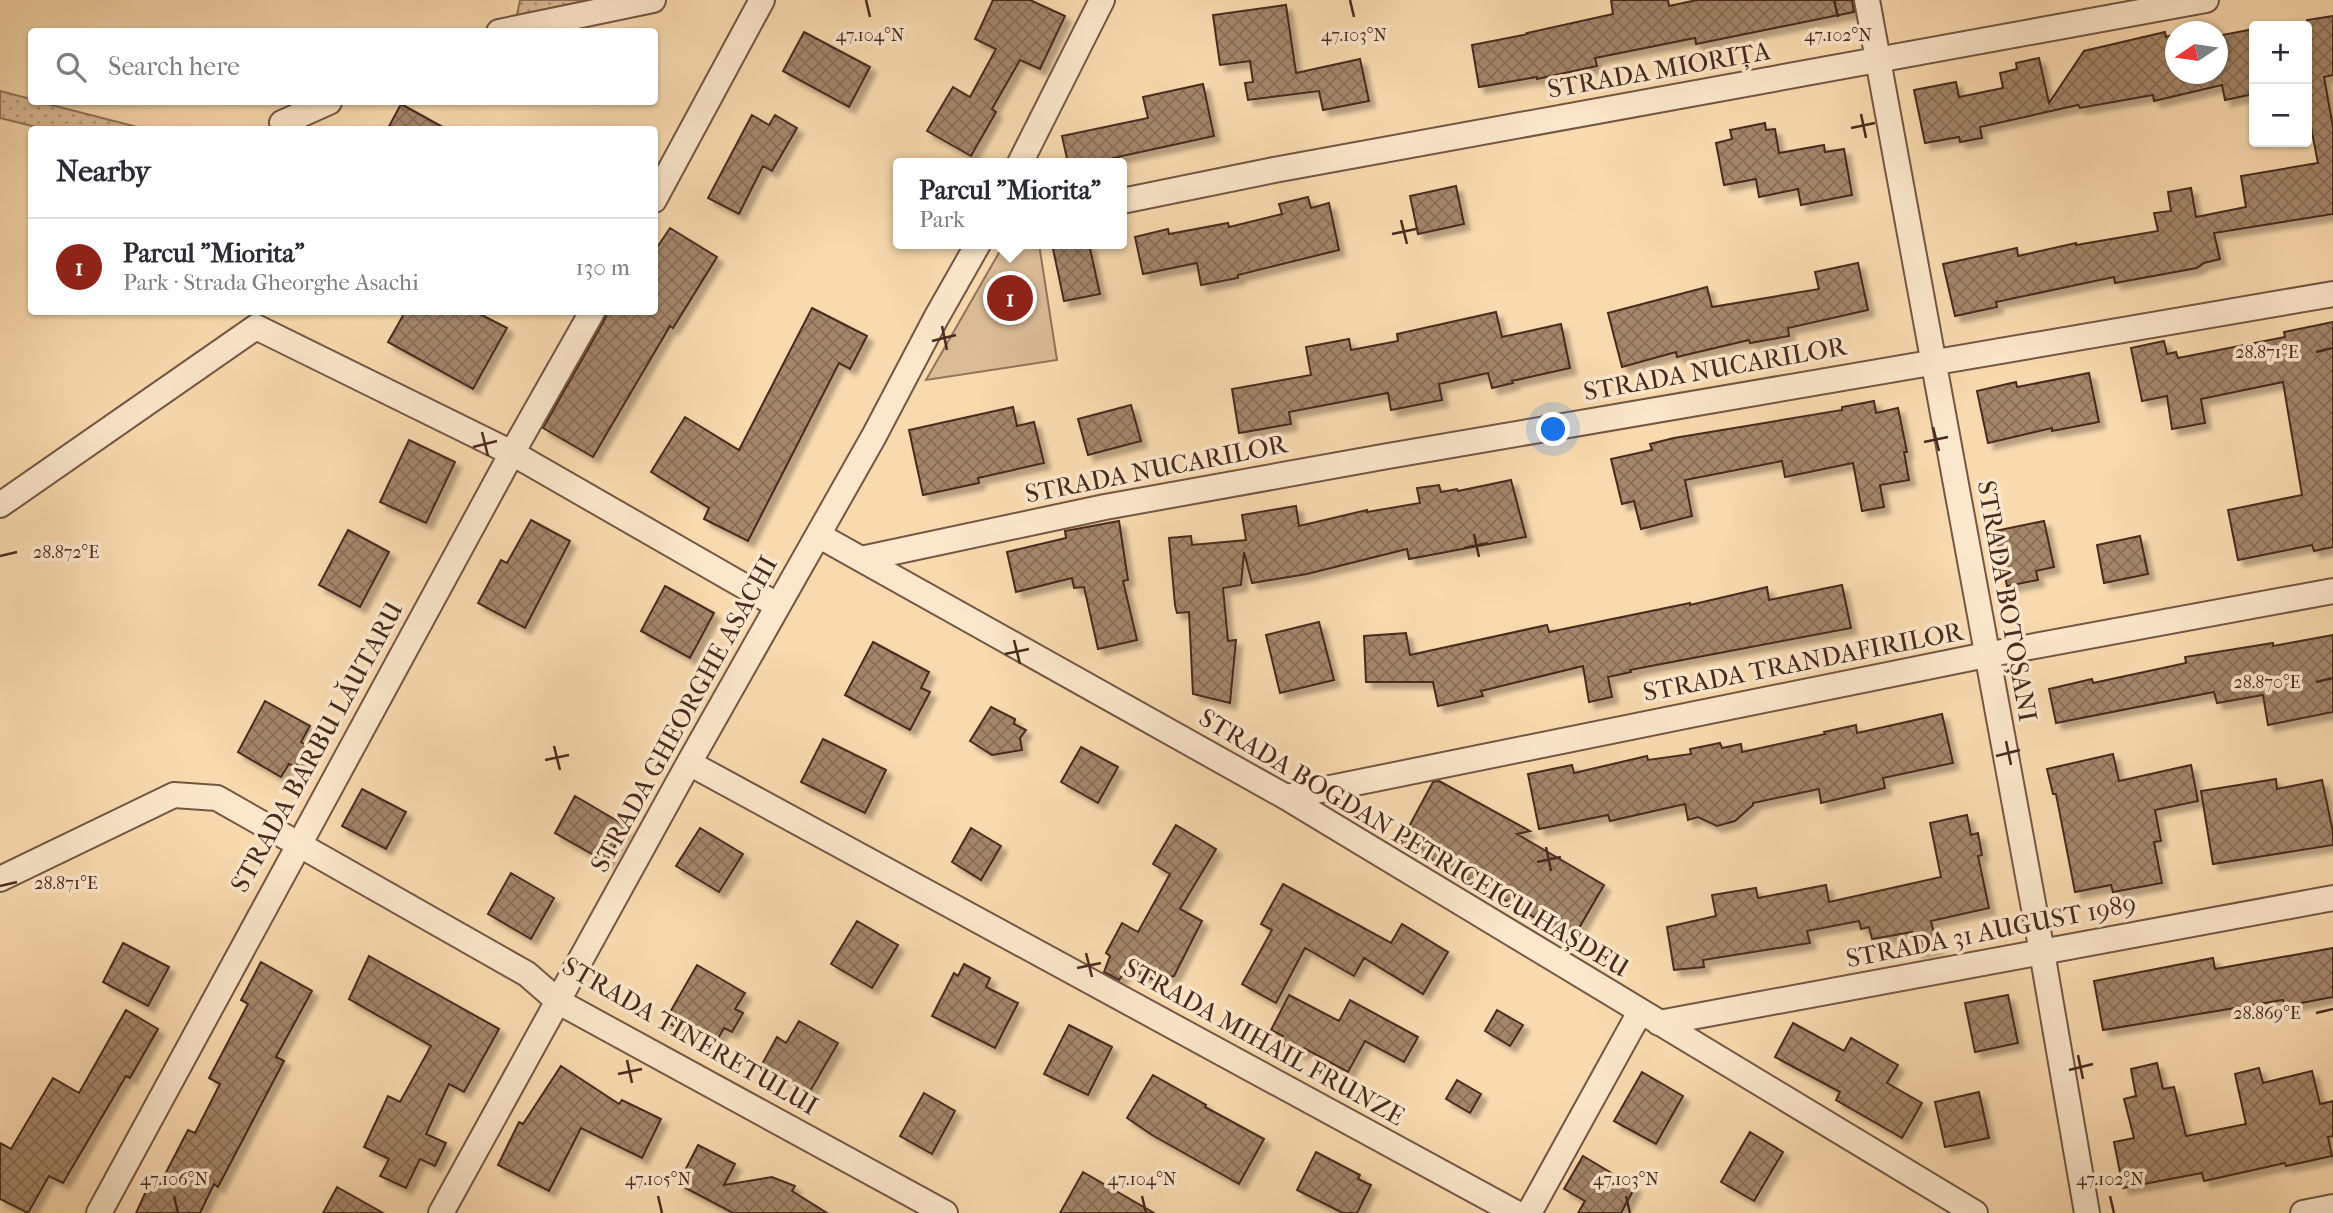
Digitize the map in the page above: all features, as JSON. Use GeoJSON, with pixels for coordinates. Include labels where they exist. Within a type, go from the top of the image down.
{"type":"FeatureCollection","features":[{"type":"Feature","properties":{"kind":"street"},"geometry":{"type":"LineString","coordinates":[[518,28],[653,0]]}},
{"type":"Feature","properties":{"kind":"street"},"geometry":{"type":"LineString","coordinates":[[658,193],[762,0]]}},
{"type":"Feature","properties":{"kind":"street"},"geometry":{"type":"LineString","coordinates":[[1023,158],[1102,0]]}},
{"type":"Feature","properties":{"kind":"street","name":"STRADA BOTOȘANI"},"geometry":{"type":"LineString","coordinates":[[1867,0],[2042,952],[2087,1213]]}},
{"type":"Feature","properties":{"kind":"street","name":"STRADA MIORIȚA"},"geometry":{"type":"LineString","coordinates":[[1127,200],[1274,170],[2206,0]]}},
{"type":"Feature","properties":{"kind":"street"},"geometry":{"type":"LineString","coordinates":[[282,123],[322,105]]}},
{"type":"Feature","properties":{"kind":"street","name":"STRADA GHEORGHE ASACHI"},"geometry":{"type":"LineString","coordinates":[[441,1213],[975,249]]}},
{"type":"Feature","properties":{"kind":"street","name":"STRADA NUCARILOR"},"geometry":{"type":"LineString","coordinates":[[861,559],[1105,507],[2333,294]]}},
{"type":"Feature","properties":{"kind":"street","name":"STRADA BARBU LĂUTARU"},"geometry":{"type":"LineString","coordinates":[[99,1213],[512,453],[590,315]]}},
{"type":"Feature","properties":{"kind":"street"},"geometry":{"type":"LineString","coordinates":[[0,505],[256,327],[512,453],[778,605]]}},
{"type":"Feature","properties":{"kind":"street","name":"STRADA BOGDAN PETRICEICU HAȘDEU"},"geometry":{"type":"LineString","coordinates":[[818,535],[1286,797],[1975,1213]]}},
{"type":"Feature","properties":{"kind":"street","name":"STRADA TRANDAFIRILOR"},"geometry":{"type":"LineString","coordinates":[[1286,797],[1986,656],[2333,592]]}},
{"type":"Feature","properties":{"kind":"street","name":"STRADA MIHAIL FRUNZE"},"geometry":{"type":"LineString","coordinates":[[689,763],[1516,1213]]}},
{"type":"Feature","properties":{"kind":"street","name":"STRADA TINERETULUI"},"geometry":{"type":"LineString","coordinates":[[0,879],[174,794],[217,798],[527,974],[559,1002],[945,1213]]}},
{"type":"Feature","properties":{"kind":"street","name":"STRADA 31 AUGUST 1989"},"geometry":{"type":"LineString","coordinates":[[1649,1018],[2042,952],[2333,898]]}},
{"type":"Feature","properties":{"kind":"street"},"geometry":{"type":"LineString","coordinates":[[1529,1213],[1649,1018]]}},
{"type":"Feature","properties":{"kind":"street"},"geometry":{"type":"LineString","coordinates":[[2303,1213],[2333,1207]]}},
{"type":"Feature","properties":{"kind":"shaded area"},"geometry":{"type":"Polygon","coordinates":[[[520,0],[590,0],[517,15],[520,0]]]}},
{"type":"Feature","properties":{"kind":"shaded area"},"geometry":{"type":"Polygon","coordinates":[[[0,91],[28,98],[28,105],[52,105],[133,126],[32,126],[0,118],[0,91]]]}},
{"type":"Feature","properties":{"kind":"shaded area"},"geometry":{"type":"Polygon","coordinates":[[[1001,249],[1040,249],[1057,360],[926,380],[1001,249]]]}},
{"type":"Feature","properties":{"kind":"building"},"geometry":{"type":"Polygon","coordinates":[[[993,0],[1030,0],[1065,16],[1040,69],[1020,60],[992,109],[996,112],[971,156],[927,131],[953,87],[970,97],[996,49],[975,39],[993,0]]]}},
{"type":"Feature","properties":{"kind":"building"},"geometry":{"type":"Polygon","coordinates":[[[1611,0],[1668,0],[1669,6],[1697,0],[1852,0],[1854,12],[1696,44],[1695,38],[1595,58],[1597,66],[1537,79],[1479,87],[1472,45],[1613,14],[1611,0]]]}},
{"type":"Feature","properties":{"kind":"building"},"geometry":{"type":"Polygon","coordinates":[[[1286,5],[1296,73],[1360,59],[1369,101],[1323,110],[1319,91],[1248,100],[1245,83],[1253,82],[1250,61],[1220,65],[1213,15],[1286,5]]]}},
{"type":"Feature","properties":{"kind":"building"},"geometry":{"type":"Polygon","coordinates":[[[2333,16],[2333,75],[2324,77],[2333,127],[2333,214],[2214,233],[2220,259],[2204,263],[2197,268],[2115,283],[2114,277],[1996,302],[1997,307],[1955,316],[1943,264],[2017,248],[2018,256],[2076,243],[2158,231],[2154,213],[2171,211],[2168,192],[2191,188],[2196,217],[2246,207],[2241,176],[2318,163],[2312,132],[2312,21],[2307,20],[2333,16]]]}},
{"type":"Feature","properties":{"kind":"building"},"geometry":{"type":"Polygon","coordinates":[[[2249,30],[2249,95],[2225,100],[2222,85],[2154,101],[2153,95],[2080,108],[2078,105],[1980,127],[1982,138],[1960,142],[1959,137],[1925,143],[1914,90],[1956,82],[1959,97],[2003,88],[2000,73],[2017,69],[2016,63],[2039,58],[2049,103],[2084,51],[2165,32],[2165,84],[2228,84],[2228,34],[2249,30]]]}},
{"type":"Feature","properties":{"kind":"building"},"geometry":{"type":"Polygon","coordinates":[[[804,32],[870,67],[849,107],[783,71],[804,32]]]}},
{"type":"Feature","properties":{"kind":"building"},"geometry":{"type":"Polygon","coordinates":[[[1203,84],[1214,136],[1113,158],[1067,158],[1062,136],[1148,118],[1143,97],[1203,84]]]}},
{"type":"Feature","properties":{"kind":"building"},"geometry":{"type":"Polygon","coordinates":[[[403,105],[441,126],[389,126],[403,105]]]}},
{"type":"Feature","properties":{"kind":"building"},"geometry":{"type":"Polygon","coordinates":[[[752,115],[769,125],[775,115],[797,128],[772,171],[763,166],[739,214],[708,198],[752,115]]]}},
{"type":"Feature","properties":{"kind":"building"},"geometry":{"type":"Polygon","coordinates":[[[1765,123],[1766,130],[1775,129],[1779,153],[1824,145],[1825,152],[1844,149],[1852,195],[1801,205],[1798,189],[1759,197],[1756,179],[1724,185],[1716,143],[1732,139],[1730,130],[1765,123]]]}},
{"type":"Feature","properties":{"kind":"building"},"geometry":{"type":"Polygon","coordinates":[[[1456,186],[1464,224],[1418,234],[1410,196],[1456,186]]]}},
{"type":"Feature","properties":{"kind":"building"},"geometry":{"type":"Polygon","coordinates":[[[1308,197],[1311,208],[1329,203],[1339,250],[1238,275],[1238,278],[1201,285],[1197,263],[1143,274],[1135,237],[1168,229],[1169,234],[1228,223],[1229,227],[1282,214],[1279,204],[1308,197]]]}},
{"type":"Feature","properties":{"kind":"building"},"geometry":{"type":"Polygon","coordinates":[[[670,228],[717,257],[673,328],[670,326],[593,457],[543,428],[606,315],[658,315],[658,246],[670,228]]]}},
{"type":"Feature","properties":{"kind":"building"},"geometry":{"type":"Polygon","coordinates":[[[1053,249],[1090,249],[1100,294],[1064,301],[1053,249]]]}},
{"type":"Feature","properties":{"kind":"building"},"geometry":{"type":"Polygon","coordinates":[[[1858,263],[1868,310],[1788,328],[1789,336],[1750,343],[1749,340],[1677,357],[1676,352],[1622,367],[1608,313],[1707,287],[1712,307],[1819,289],[1815,272],[1858,263]]]}},
{"type":"Feature","properties":{"kind":"building"},"geometry":{"type":"Polygon","coordinates":[[[812,308],[867,336],[850,369],[839,363],[748,541],[704,519],[709,508],[651,472],[685,417],[739,450],[812,308]]]}},
{"type":"Feature","properties":{"kind":"building"},"geometry":{"type":"Polygon","coordinates":[[[1496,312],[1502,337],[1561,324],[1570,368],[1492,388],[1488,373],[1439,384],[1442,400],[1391,410],[1388,393],[1289,412],[1291,424],[1239,433],[1232,389],[1311,375],[1306,347],[1349,339],[1351,350],[1398,341],[1397,334],[1496,312]]]}},
{"type":"Feature","properties":{"kind":"building"},"geometry":{"type":"Polygon","coordinates":[[[403,315],[482,315],[507,328],[473,389],[388,342],[403,315]]]}},
{"type":"Feature","properties":{"kind":"building"},"geometry":{"type":"Polygon","coordinates":[[[2333,322],[2333,547],[2314,551],[2312,545],[2238,560],[2228,510],[2302,495],[2283,382],[2201,399],[2205,423],[2172,429],[2167,396],[2142,401],[2131,348],[2164,341],[2167,354],[2176,352],[2178,358],[2285,337],[2284,332],[2333,322]]]}},
{"type":"Feature","properties":{"kind":"building"},"geometry":{"type":"Polygon","coordinates":[[[2089,373],[2099,422],[2052,431],[2052,428],[1988,443],[1977,391],[2016,382],[2017,387],[2089,373]]]}},
{"type":"Feature","properties":{"kind":"building"},"geometry":{"type":"Polygon","coordinates":[[[1874,401],[1876,413],[1898,408],[1907,452],[1904,452],[1909,480],[1880,485],[1884,507],[1862,511],[1853,463],[1785,477],[1782,461],[1685,480],[1692,516],[1641,529],[1634,501],[1622,504],[1611,459],[1652,450],[1650,444],[1674,438],[1842,410],[1842,407],[1874,401]]]}},
{"type":"Feature","properties":{"kind":"building"},"geometry":{"type":"Polygon","coordinates":[[[1131,405],[1141,441],[1088,455],[1078,419],[1131,405]]]}},
{"type":"Feature","properties":{"kind":"building"},"geometry":{"type":"Polygon","coordinates":[[[1013,407],[1017,426],[1034,422],[1044,463],[978,478],[979,483],[923,495],[909,430],[1013,407]]]}},
{"type":"Feature","properties":{"kind":"building"},"geometry":{"type":"Polygon","coordinates":[[[409,440],[455,462],[426,523],[380,502],[409,440]]]}},
{"type":"Feature","properties":{"kind":"building"},"geometry":{"type":"Polygon","coordinates":[[[1511,480],[1526,537],[1409,559],[1407,549],[1307,574],[1252,583],[1244,552],[1241,585],[1223,588],[1228,641],[1236,640],[1230,703],[1193,694],[1189,612],[1177,613],[1169,538],[1191,536],[1192,545],[1246,540],[1242,515],[1296,506],[1299,526],[1367,510],[1420,503],[1417,488],[1439,485],[1441,492],[1458,491],[1511,480]]]}},
{"type":"Feature","properties":{"kind":"building"},"geometry":{"type":"Polygon","coordinates":[[[531,520],[570,541],[525,628],[478,603],[501,560],[507,563],[531,520]]]}},
{"type":"Feature","properties":{"kind":"building"},"geometry":{"type":"Polygon","coordinates":[[[1119,521],[1128,580],[1123,581],[1137,640],[1098,649],[1084,587],[1074,588],[1072,578],[1016,592],[1007,552],[1066,538],[1065,531],[1119,521]]]}},
{"type":"Feature","properties":{"kind":"building"},"geometry":{"type":"Polygon","coordinates":[[[2044,521],[2054,567],[2036,571],[2038,580],[2007,586],[1995,531],[2044,521]]]}},
{"type":"Feature","properties":{"kind":"building"},"geometry":{"type":"Polygon","coordinates":[[[348,530],[389,552],[360,607],[319,585],[348,530]]]}},
{"type":"Feature","properties":{"kind":"building"},"geometry":{"type":"Polygon","coordinates":[[[2140,536],[2148,574],[2104,583],[2097,545],[2140,536]]]}},
{"type":"Feature","properties":{"kind":"building"},"geometry":{"type":"Polygon","coordinates":[[[1842,585],[1851,628],[1630,670],[1631,672],[1608,677],[1612,697],[1589,702],[1583,666],[1481,691],[1483,696],[1438,706],[1433,682],[1366,682],[1364,636],[1406,633],[1410,655],[1547,625],[1549,632],[1767,587],[1769,600],[1842,585]]]}},
{"type":"Feature","properties":{"kind":"building"},"geometry":{"type":"Polygon","coordinates":[[[665,586],[714,613],[690,658],[641,631],[665,586]]]}},
{"type":"Feature","properties":{"kind":"building"},"geometry":{"type":"Polygon","coordinates":[[[1319,622],[1334,680],[1280,693],[1266,635],[1319,622]]]}},
{"type":"Feature","properties":{"kind":"building"},"geometry":{"type":"Polygon","coordinates":[[[2333,635],[2333,712],[2268,725],[2263,695],[2217,703],[2214,692],[2056,723],[2049,689],[2092,679],[2093,683],[2186,663],[2185,657],[2333,635]]]}},
{"type":"Feature","properties":{"kind":"building"},"geometry":{"type":"Polygon","coordinates":[[[873,642],[929,672],[921,688],[930,692],[910,730],[845,695],[873,642]]]}},
{"type":"Feature","properties":{"kind":"building"},"geometry":{"type":"Polygon","coordinates":[[[265,701],[310,726],[301,742],[308,746],[296,767],[289,764],[281,777],[238,752],[265,701]]]}},
{"type":"Feature","properties":{"kind":"building"},"geometry":{"type":"Polygon","coordinates":[[[991,707],[1015,719],[1014,724],[1026,730],[1020,738],[1022,750],[992,755],[970,741],[991,707]]]}},
{"type":"Feature","properties":{"kind":"building"},"geometry":{"type":"Polygon","coordinates":[[[1942,714],[1953,763],[1883,778],[1885,788],[1821,803],[1819,789],[1753,803],[1735,821],[1717,826],[1698,817],[1688,820],[1685,804],[1610,821],[1608,815],[1539,829],[1528,774],[1572,765],[1574,773],[1647,756],[1648,760],[1691,754],[1690,749],[1720,743],[1722,748],[1741,744],[1742,752],[1856,725],[1857,733],[1942,714]]]}},
{"type":"Feature","properties":{"kind":"building"},"geometry":{"type":"Polygon","coordinates":[[[823,739],[886,770],[865,813],[801,782],[823,739]]]}},
{"type":"Feature","properties":{"kind":"building"},"geometry":{"type":"Polygon","coordinates":[[[1081,747],[1118,767],[1098,803],[1061,782],[1081,747]]]}},
{"type":"Feature","properties":{"kind":"building"},"geometry":{"type":"Polygon","coordinates":[[[2113,754],[2119,781],[2191,765],[2198,801],[2155,810],[2161,841],[2154,842],[2162,883],[2113,892],[2111,885],[2075,892],[2056,794],[2053,794],[2047,769],[2113,754]]]}},
{"type":"Feature","properties":{"kind":"building"},"geometry":{"type":"Polygon","coordinates":[[[2276,779],[2277,789],[2322,780],[2333,832],[2333,845],[2213,864],[2201,791],[2276,779]]]}},
{"type":"Feature","properties":{"kind":"building"},"geometry":{"type":"Polygon","coordinates":[[[1439,781],[1530,831],[1517,834],[1604,885],[1572,940],[1400,843],[1433,782],[1439,781]]]}},
{"type":"Feature","properties":{"kind":"building"},"geometry":{"type":"Polygon","coordinates":[[[362,789],[406,812],[386,849],[342,826],[362,789]]]}},
{"type":"Feature","properties":{"kind":"building"},"geometry":{"type":"Polygon","coordinates":[[[575,796],[626,826],[606,862],[555,833],[575,796]]]}},
{"type":"Feature","properties":{"kind":"building"},"geometry":{"type":"Polygon","coordinates":[[[1967,815],[1971,835],[1978,833],[1982,855],[1978,856],[1989,908],[1931,921],[1937,947],[1916,952],[1912,932],[1872,939],[1869,927],[1861,929],[1859,921],[1807,931],[1810,943],[1703,960],[1704,967],[1674,970],[1667,927],[1716,916],[1712,895],[1756,888],[1758,898],[1826,885],[1829,902],[1941,877],[1930,823],[1967,815]]]}},
{"type":"Feature","properties":{"kind":"building"},"geometry":{"type":"Polygon","coordinates":[[[1176,825],[1216,849],[1180,909],[1202,921],[1174,976],[1152,979],[1127,969],[1119,980],[1104,972],[1110,956],[1106,953],[1122,923],[1138,932],[1170,874],[1153,864],[1176,825]]]}},
{"type":"Feature","properties":{"kind":"building"},"geometry":{"type":"Polygon","coordinates":[[[700,828],[743,854],[719,892],[676,866],[700,828]]]}},
{"type":"Feature","properties":{"kind":"building"},"geometry":{"type":"Polygon","coordinates":[[[971,828],[1001,846],[981,880],[952,862],[971,828]]]}},
{"type":"Feature","properties":{"kind":"building"},"geometry":{"type":"Polygon","coordinates":[[[511,873],[554,898],[531,939],[488,914],[511,873]]]}},
{"type":"Feature","properties":{"kind":"building"},"geometry":{"type":"Polygon","coordinates":[[[1283,884],[1391,943],[1402,924],[1448,952],[1423,994],[1364,958],[1354,976],[1305,948],[1276,1003],[1242,984],[1272,930],[1261,924],[1283,884]]]}},
{"type":"Feature","properties":{"kind":"building"},"geometry":{"type":"Polygon","coordinates":[[[857,921],[898,945],[872,988],[831,964],[857,921]]]}},
{"type":"Feature","properties":{"kind":"building"},"geometry":{"type":"Polygon","coordinates":[[[123,943],[169,967],[148,1006],[103,982],[123,943]]]}},
{"type":"Feature","properties":{"kind":"building"},"geometry":{"type":"Polygon","coordinates":[[[2333,948],[2333,997],[2285,1006],[2283,1000],[2103,1030],[2094,981],[2213,958],[2215,969],[2333,948]]]}},
{"type":"Feature","properties":{"kind":"building"},"geometry":{"type":"Polygon","coordinates":[[[369,956],[499,1029],[464,1092],[449,1084],[426,1134],[446,1143],[435,1166],[420,1159],[406,1188],[380,1176],[389,1159],[364,1147],[388,1096],[400,1102],[431,1046],[349,999],[369,956]]]}},
{"type":"Feature","properties":{"kind":"building"},"geometry":{"type":"Polygon","coordinates":[[[261,962],[312,991],[276,1057],[284,1061],[218,1187],[214,1184],[200,1213],[136,1213],[152,1178],[161,1182],[188,1130],[195,1133],[220,1084],[209,1078],[248,1004],[241,1000],[261,962]]]}},
{"type":"Feature","properties":{"kind":"building"},"geometry":{"type":"Polygon","coordinates":[[[964,964],[990,978],[986,987],[1018,1003],[995,1048],[932,1016],[954,973],[958,976],[964,964]]]}},
{"type":"Feature","properties":{"kind":"building"},"geometry":{"type":"Polygon","coordinates":[[[697,965],[745,993],[735,1009],[743,1013],[732,1032],[724,1028],[716,1042],[691,1028],[688,1034],[665,1021],[697,965]]]}},
{"type":"Feature","properties":{"kind":"building"},"geometry":{"type":"Polygon","coordinates":[[[1289,995],[1339,1021],[1350,1000],[1418,1037],[1404,1062],[1365,1041],[1348,1072],[1304,1048],[1301,1054],[1279,1042],[1283,1036],[1271,1030],[1289,995]]]}},
{"type":"Feature","properties":{"kind":"building"},"geometry":{"type":"Polygon","coordinates":[[[2008,995],[2018,1043],[1975,1052],[1965,1003],[2008,995]]]}},
{"type":"Feature","properties":{"kind":"building"},"geometry":{"type":"Polygon","coordinates":[[[126,1010],[158,1029],[130,1078],[126,1076],[63,1183],[49,1176],[28,1213],[0,1199],[0,1143],[11,1149],[53,1078],[79,1093],[126,1010]]]}},
{"type":"Feature","properties":{"kind":"building"},"geometry":{"type":"Polygon","coordinates":[[[1497,1010],[1523,1025],[1510,1046],[1485,1031],[1497,1010]]]}},
{"type":"Feature","properties":{"kind":"building"},"geometry":{"type":"Polygon","coordinates":[[[799,1021],[838,1043],[809,1093],[761,1066],[777,1037],[786,1043],[799,1021]]]}},
{"type":"Feature","properties":{"kind":"building"},"geometry":{"type":"Polygon","coordinates":[[[1793,1023],[1844,1051],[1851,1038],[1898,1065],[1887,1083],[1922,1103],[1902,1138],[1836,1100],[1840,1092],[1775,1057],[1793,1023]]]}},
{"type":"Feature","properties":{"kind":"building"},"geometry":{"type":"Polygon","coordinates":[[[1069,1025],[1112,1047],[1088,1095],[1044,1074],[1069,1025]]]}},
{"type":"Feature","properties":{"kind":"building"},"geometry":{"type":"Polygon","coordinates":[[[2157,1063],[2163,1089],[2174,1087],[2186,1136],[2246,1124],[2235,1074],[2259,1068],[2263,1083],[2312,1071],[2320,1104],[2333,1101],[2333,1136],[2328,1137],[2332,1156],[2286,1166],[2285,1163],[2204,1181],[2202,1173],[2123,1188],[2114,1142],[2134,1138],[2124,1099],[2136,1096],[2131,1069],[2157,1063]]]}},
{"type":"Feature","properties":{"kind":"building"},"geometry":{"type":"Polygon","coordinates":[[[561,1066],[619,1104],[622,1100],[661,1119],[642,1158],[581,1128],[549,1191],[498,1165],[519,1122],[523,1124],[561,1066]]]}},
{"type":"Feature","properties":{"kind":"building"},"geometry":{"type":"Polygon","coordinates":[[[1642,1072],[1683,1096],[1656,1144],[1614,1121],[1642,1072]]]}},
{"type":"Feature","properties":{"kind":"building"},"geometry":{"type":"Polygon","coordinates":[[[1153,1075],[1264,1139],[1239,1184],[1127,1118],[1153,1075]]]}},
{"type":"Feature","properties":{"kind":"building"},"geometry":{"type":"Polygon","coordinates":[[[1457,1080],[1481,1094],[1470,1113],[1446,1099],[1457,1080]]]}},
{"type":"Feature","properties":{"kind":"building"},"geometry":{"type":"Polygon","coordinates":[[[1979,1092],[1989,1138],[1945,1147],[1935,1102],[1979,1092]]]}},
{"type":"Feature","properties":{"kind":"building"},"geometry":{"type":"Polygon","coordinates":[[[924,1093],[955,1111],[932,1154],[900,1136],[924,1093]]]}},
{"type":"Feature","properties":{"kind":"building"},"geometry":{"type":"Polygon","coordinates":[[[1750,1132],[1783,1152],[1754,1201],[1721,1182],[1750,1132]]]}},
{"type":"Feature","properties":{"kind":"building"},"geometry":{"type":"Polygon","coordinates":[[[698,1145],[735,1164],[724,1185],[772,1177],[795,1186],[792,1191],[827,1213],[733,1213],[678,1184],[698,1145]]]}},
{"type":"Feature","properties":{"kind":"building"},"geometry":{"type":"Polygon","coordinates":[[[1316,1152],[1360,1175],[1358,1179],[1371,1185],[1357,1213],[1343,1213],[1297,1190],[1316,1152]]]}},
{"type":"Feature","properties":{"kind":"building"},"geometry":{"type":"Polygon","coordinates":[[[1583,1156],[1635,1187],[1621,1213],[1578,1213],[1585,1201],[1564,1189],[1583,1156]]]}},
{"type":"Feature","properties":{"kind":"building"},"geometry":{"type":"Polygon","coordinates":[[[1083,1172],[1154,1213],[1060,1213],[1083,1172]]]}},
{"type":"Feature","properties":{"kind":"building"},"geometry":{"type":"Polygon","coordinates":[[[337,1187],[383,1213],[323,1213],[337,1187]]]}},
{"type":"Feature","properties":{"kind":"place","name":"Parcul \"Miorita\""},"geometry":{"type":"Point","coordinates":[1010,298]}}]}
